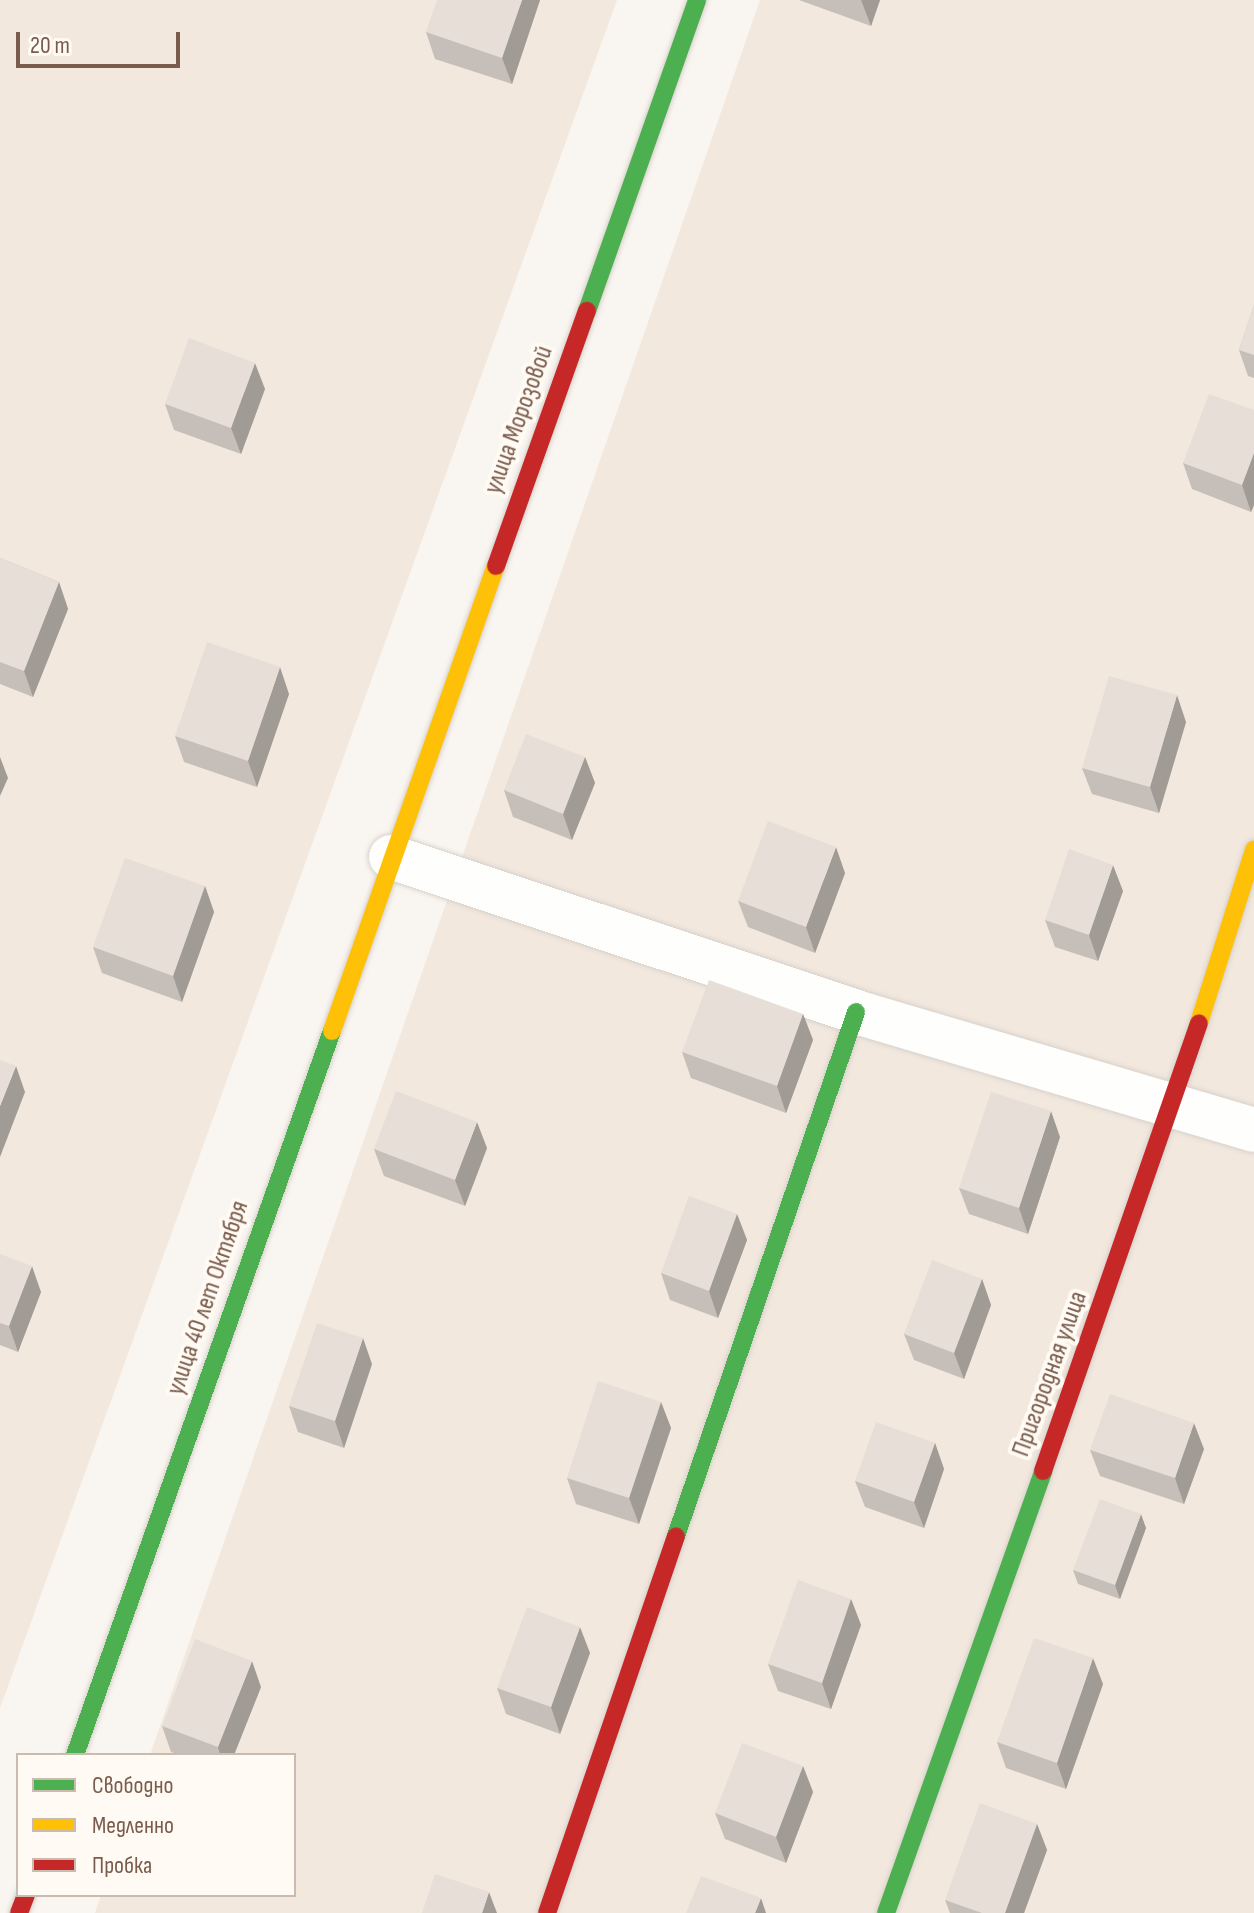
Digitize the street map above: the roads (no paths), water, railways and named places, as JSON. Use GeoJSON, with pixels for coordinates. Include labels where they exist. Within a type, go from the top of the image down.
{"type":"FeatureCollection","features":[{"type":"Feature","properties":{"kind":"street","name":"улица Морозовой"},"geometry":{"type":"LineString","coordinates":[[391,857],[697,0]]}},
{"type":"Feature","properties":{"kind":"street","name":"Пригородная улица"},"geometry":{"type":"LineString","coordinates":[[886,1913],[1172,1108],[1254,850]]}},
{"type":"Feature","properties":{"kind":"street"},"geometry":{"type":"LineString","coordinates":[[391,857],[856,1012],[1254,1130]]}},
{"type":"Feature","properties":{"kind":"street","name":"улица 40 лет Октября"},"geometry":{"type":"LineString","coordinates":[[76,1753],[391,857]]}},
{"type":"Feature","properties":{"kind":"street"},"geometry":{"type":"LineString","coordinates":[[547,1913],[856,1012]]}}]}
